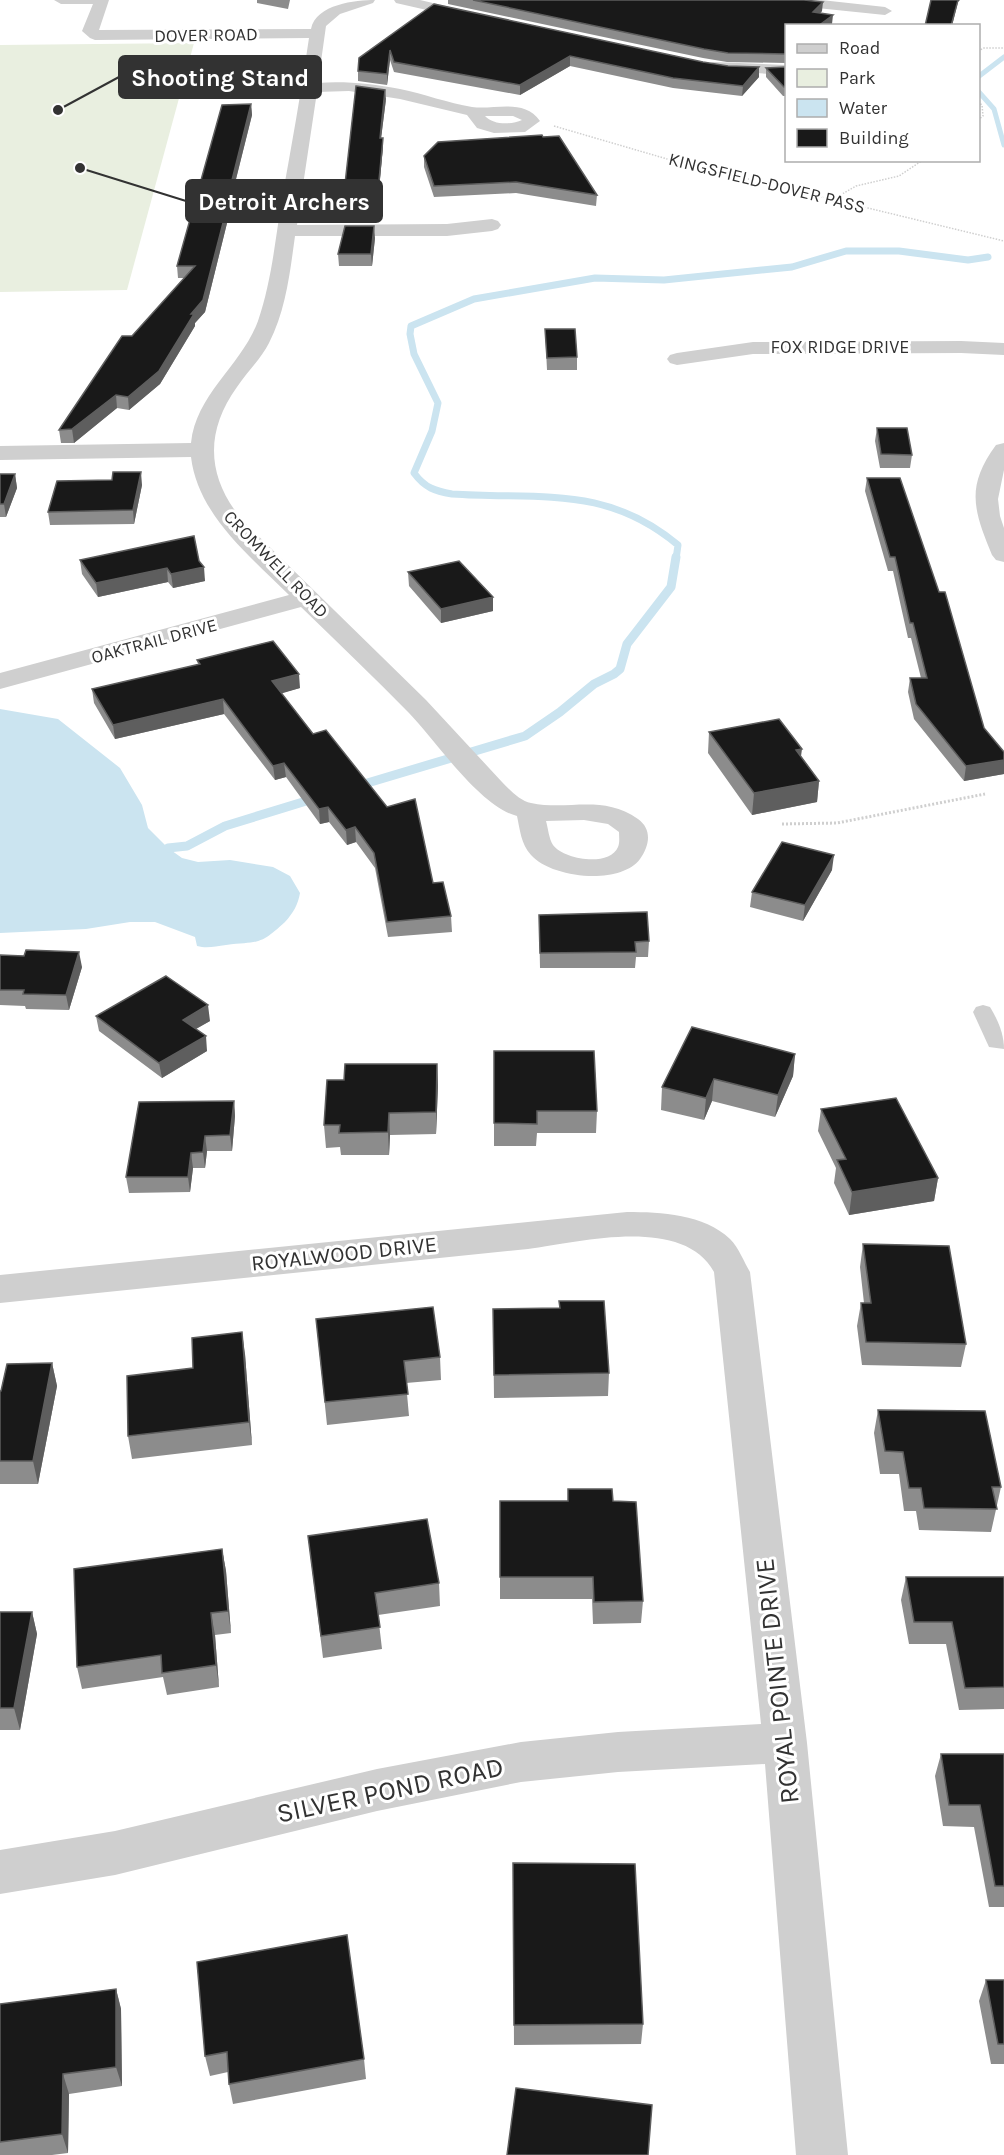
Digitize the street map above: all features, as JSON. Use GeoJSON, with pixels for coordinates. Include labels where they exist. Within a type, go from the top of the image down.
{"type":"FeatureCollection","features":[{"type":"Feature","properties":{"kind":"street"},"geometry":{"type":"LineString","coordinates":[[61,0],[102,0]]}},
{"type":"Feature","properties":{"kind":"street","name":"DOVER ROAD"},"geometry":{"type":"LineString","coordinates":[[102,0],[90,31],[94,35],[317,33]]}},
{"type":"Feature","properties":{"kind":"street"},"geometry":{"type":"LineString","coordinates":[[317,33],[319,24],[335,11],[368,0]]}},
{"type":"Feature","properties":{"kind":"street"},"geometry":{"type":"LineString","coordinates":[[401,0],[486,20]]}},
{"type":"Feature","properties":{"kind":"street"},"geometry":{"type":"LineString","coordinates":[[778,0],[885,12]]}},
{"type":"Feature","properties":{"kind":"street","name":"CROMWELL ROAD"},"geometry":{"type":"LineString","coordinates":[[317,33],[272,309],[254,353],[217,400],[206,426],[201,450],[206,478],[216,500],[231,521],[419,708],[467,763],[506,802],[530,813]]}},
{"type":"Feature","properties":{"kind":"street"},"geometry":{"type":"LineString","coordinates":[[703,65],[749,70],[785,70]]}},
{"type":"Feature","properties":{"kind":"street"},"geometry":{"type":"LineString","coordinates":[[309,87],[349,86],[379,89],[473,111],[514,112],[527,116],[532,121]]}},
{"type":"Feature","properties":{"kind":"street"},"geometry":{"type":"LineString","coordinates":[[286,231],[447,230],[492,225]]}},
{"type":"Feature","properties":{"kind":"street","name":"FOX RIDGE DRIVE"},"geometry":{"type":"LineString","coordinates":[[676,359],[753,348],[961,346],[1004,350]]}},
{"type":"Feature","properties":{"kind":"street"},"geometry":{"type":"LineString","coordinates":[[0,453],[201,450]]}},
{"type":"Feature","properties":{"kind":"street"},"geometry":{"type":"LineString","coordinates":[[1004,450],[999,456],[989,481],[987,514],[1004,555]]}},
{"type":"Feature","properties":{"kind":"street","name":"OAKTRAIL DRIVE"},"geometry":{"type":"LineString","coordinates":[[0,681],[306,598]]}},
{"type":"Feature","properties":{"kind":"street","name":"ROYALWOOD DRIVE"},"geometry":{"type":"LineString","coordinates":[[0,1289],[609,1226],[648,1224],[687,1229]]}},
{"type":"Feature","properties":{"kind":"street","name":"ROYAL POINTE DRIVE"},"geometry":{"type":"LineString","coordinates":[[687,1229],[718,1249],[732,1272],[785,1743],[822,2155]]}},
{"type":"Feature","properties":{"kind":"street","name":"SILVER POND ROAD"},"geometry":{"type":"LineString","coordinates":[[0,1872],[115,1852],[377,1790],[521,1762],[618,1752],[785,1743]]}},
{"type":"Feature","properties":{"kind":"lane"},"geometry":{"type":"LineString","coordinates":[[983,1012],[996,1042],[1004,1042]]}},
{"type":"Feature","properties":{"kind":"path"},"geometry":{"type":"LineString","coordinates":[[980,50],[1004,48]]}},
{"type":"Feature","properties":{"kind":"path"},"geometry":{"type":"LineString","coordinates":[[980,104],[983,116],[980,118]]}},
{"type":"Feature","properties":{"kind":"path","name":"KINGSFIELD-DOVER PASS"},"geometry":{"type":"LineString","coordinates":[[532,121],[664,158],[1004,241]]}},
{"type":"Feature","properties":{"kind":"path"},"geometry":{"type":"LineString","coordinates":[[834,199],[858,186],[882,183],[910,173],[921,162]]}},
{"type":"Feature","properties":{"kind":"path"},"geometry":{"type":"LineString","coordinates":[[782,824],[837,823],[985,794]]}},
{"type":"Feature","properties":{"kind":"green space"},"geometry":{"type":"Polygon","coordinates":[[[194,43],[127,290],[0,292],[0,45],[194,43]]]}},
{"type":"Feature","properties":{"kind":"water"},"geometry":{"type":"Polygon","coordinates":[[[0,709],[58,719],[120,768],[142,805],[148,828],[182,858],[198,862],[230,860],[273,867],[290,876],[300,893],[296,905],[285,922],[264,939],[258,941],[208,947],[197,946],[195,937],[155,922],[130,922],[86,929],[0,933],[0,709]]]}},
{"type":"Feature","properties":{"kind":"building"},"geometry":{"type":"Polygon","coordinates":[[[473,0],[804,0],[823,2],[813,12],[833,15],[821,24],[785,24],[785,54],[728,53],[473,0]]]}},
{"type":"Feature","properties":{"kind":"building"},"geometry":{"type":"Polygon","coordinates":[[[931,0],[958,0],[952,24],[925,24],[931,0]]]}},
{"type":"Feature","properties":{"kind":"building"},"geometry":{"type":"Polygon","coordinates":[[[434,4],[703,62],[759,67],[743,86],[673,78],[570,56],[520,85],[394,62],[390,50],[387,74],[358,71],[359,58],[434,4]]]}},
{"type":"Feature","properties":{"kind":"building"},"geometry":{"type":"Polygon","coordinates":[[[785,67],[785,87],[784,87],[766,68],[785,67]]]}},
{"type":"Feature","properties":{"kind":"building"},"geometry":{"type":"Polygon","coordinates":[[[356,86],[385,90],[376,212],[349,213],[354,193],[344,193],[356,86]]]}},
{"type":"Feature","properties":{"kind":"building"},"geometry":{"type":"Polygon","coordinates":[[[251,104],[203,300],[191,314],[194,314],[159,371],[128,397],[116,395],[72,429],[59,430],[122,336],[132,336],[195,266],[177,266],[222,105],[251,104]]]}},
{"type":"Feature","properties":{"kind":"building"},"geometry":{"type":"Polygon","coordinates":[[[542,135],[543,137],[559,136],[597,195],[516,182],[434,186],[424,156],[438,142],[542,135]]]}},
{"type":"Feature","properties":{"kind":"building"},"geometry":{"type":"Polygon","coordinates":[[[345,226],[374,226],[371,254],[338,254],[345,226]]]}},
{"type":"Feature","properties":{"kind":"building"},"geometry":{"type":"Polygon","coordinates":[[[545,329],[575,329],[577,357],[547,358],[545,329]]]}},
{"type":"Feature","properties":{"kind":"building"},"geometry":{"type":"Polygon","coordinates":[[[877,428],[907,428],[912,455],[881,454],[877,428]]]}},
{"type":"Feature","properties":{"kind":"building"},"geometry":{"type":"Polygon","coordinates":[[[113,472],[141,472],[133,510],[48,512],[57,481],[112,480],[113,472]]]}},
{"type":"Feature","properties":{"kind":"building"},"geometry":{"type":"Polygon","coordinates":[[[0,474],[15,474],[4,504],[0,504],[0,474]]]}},
{"type":"Feature","properties":{"kind":"building"},"geometry":{"type":"Polygon","coordinates":[[[867,478],[900,478],[939,592],[945,592],[984,728],[1004,752],[1004,760],[966,766],[916,704],[910,678],[927,678],[913,623],[910,623],[895,557],[890,557],[867,478]]]}},
{"type":"Feature","properties":{"kind":"building"},"geometry":{"type":"Polygon","coordinates":[[[194,536],[199,561],[204,567],[171,574],[167,568],[96,583],[80,560],[194,536]]]}},
{"type":"Feature","properties":{"kind":"building"},"geometry":{"type":"Polygon","coordinates":[[[459,561],[493,597],[441,609],[408,572],[459,561]]]}},
{"type":"Feature","properties":{"kind":"building"},"geometry":{"type":"Polygon","coordinates":[[[273,641],[299,674],[272,681],[313,734],[326,730],[387,807],[415,799],[433,883],[443,882],[451,916],[387,922],[374,853],[355,827],[346,830],[328,807],[319,809],[284,763],[273,766],[223,699],[113,725],[92,689],[200,664],[197,660],[273,641]]]}},
{"type":"Feature","properties":{"kind":"building"},"geometry":{"type":"Polygon","coordinates":[[[779,719],[802,749],[796,750],[819,781],[754,793],[709,732],[779,719]]]}},
{"type":"Feature","properties":{"kind":"building"},"geometry":{"type":"Polygon","coordinates":[[[782,842],[834,855],[805,905],[752,892],[782,842]]]}},
{"type":"Feature","properties":{"kind":"building"},"geometry":{"type":"Polygon","coordinates":[[[647,912],[649,941],[635,942],[636,952],[540,953],[539,915],[647,912]]]}},
{"type":"Feature","properties":{"kind":"building"},"geometry":{"type":"Polygon","coordinates":[[[26,950],[79,952],[66,995],[23,994],[24,990],[0,990],[0,955],[24,956],[26,950]]]}},
{"type":"Feature","properties":{"kind":"building"},"geometry":{"type":"Polygon","coordinates":[[[166,976],[208,1005],[183,1020],[206,1036],[159,1063],[96,1016],[166,976]]]}},
{"type":"Feature","properties":{"kind":"building"},"geometry":{"type":"Polygon","coordinates":[[[692,1027],[795,1054],[778,1095],[714,1079],[706,1098],[662,1087],[692,1027]]]}},
{"type":"Feature","properties":{"kind":"building"},"geometry":{"type":"Polygon","coordinates":[[[494,1051],[594,1051],[597,1111],[537,1111],[537,1124],[494,1123],[494,1051]]]}},
{"type":"Feature","properties":{"kind":"building"},"geometry":{"type":"Polygon","coordinates":[[[345,1064],[437,1064],[436,1112],[389,1113],[388,1132],[339,1133],[340,1125],[324,1125],[327,1080],[344,1080],[345,1064]]]}},
{"type":"Feature","properties":{"kind":"building"},"geometry":{"type":"Polygon","coordinates":[[[896,1098],[938,1178],[852,1192],[837,1160],[846,1159],[821,1109],[896,1098]]]}},
{"type":"Feature","properties":{"kind":"building"},"geometry":{"type":"Polygon","coordinates":[[[234,1101],[230,1135],[205,1136],[203,1152],[191,1153],[188,1177],[126,1177],[139,1102],[234,1101]]]}},
{"type":"Feature","properties":{"kind":"building"},"geometry":{"type":"Polygon","coordinates":[[[863,1244],[949,1246],[966,1344],[866,1342],[861,1303],[871,1303],[863,1244]]]}},
{"type":"Feature","properties":{"kind":"building"},"geometry":{"type":"Polygon","coordinates":[[[559,1301],[604,1301],[609,1373],[494,1375],[493,1309],[560,1308],[559,1301]]]}},
{"type":"Feature","properties":{"kind":"building"},"geometry":{"type":"Polygon","coordinates":[[[433,1307],[440,1357],[404,1361],[408,1394],[325,1402],[316,1319],[433,1307]]]}},
{"type":"Feature","properties":{"kind":"building"},"geometry":{"type":"Polygon","coordinates":[[[242,1332],[249,1422],[128,1436],[127,1376],[193,1368],[192,1338],[242,1332]]]}},
{"type":"Feature","properties":{"kind":"building"},"geometry":{"type":"Polygon","coordinates":[[[52,1363],[33,1461],[0,1461],[0,1391],[7,1364],[52,1363]]]}},
{"type":"Feature","properties":{"kind":"building"},"geometry":{"type":"Polygon","coordinates":[[[878,1410],[985,1411],[1001,1487],[992,1487],[997,1509],[924,1508],[921,1488],[909,1488],[903,1452],[885,1451],[878,1410]]]}},
{"type":"Feature","properties":{"kind":"building"},"geometry":{"type":"Polygon","coordinates":[[[568,1489],[612,1489],[613,1501],[636,1502],[643,1601],[594,1602],[593,1577],[500,1577],[500,1501],[568,1501],[568,1489]]]}},
{"type":"Feature","properties":{"kind":"building"},"geometry":{"type":"Polygon","coordinates":[[[427,1519],[439,1583],[375,1593],[380,1627],[321,1636],[308,1536],[427,1519]]]}},
{"type":"Feature","properties":{"kind":"building"},"geometry":{"type":"Polygon","coordinates":[[[222,1549],[228,1611],[211,1613],[216,1665],[162,1673],[161,1655],[77,1667],[74,1569],[222,1549]]]}},
{"type":"Feature","properties":{"kind":"building"},"geometry":{"type":"Polygon","coordinates":[[[906,1577],[1004,1577],[1004,1687],[965,1688],[952,1622],[914,1622],[906,1577]]]}},
{"type":"Feature","properties":{"kind":"building"},"geometry":{"type":"Polygon","coordinates":[[[0,1612],[32,1612],[14,1708],[0,1708],[0,1612]]]}},
{"type":"Feature","properties":{"kind":"building"},"geometry":{"type":"Polygon","coordinates":[[[941,1754],[1004,1754],[1004,1886],[995,1886],[980,1805],[949,1805],[941,1754]]]}},
{"type":"Feature","properties":{"kind":"building"},"geometry":{"type":"Polygon","coordinates":[[[513,1863],[635,1864],[643,2024],[514,2025],[513,1863]]]}},
{"type":"Feature","properties":{"kind":"building"},"geometry":{"type":"Polygon","coordinates":[[[347,1935],[364,2059],[229,2084],[227,2052],[205,2056],[197,1962],[347,1935]]]}},
{"type":"Feature","properties":{"kind":"building"},"geometry":{"type":"Polygon","coordinates":[[[986,1980],[1004,1980],[1004,2044],[998,2044],[986,1980]]]}},
{"type":"Feature","properties":{"kind":"building"},"geometry":{"type":"Polygon","coordinates":[[[116,1989],[116,2067],[63,2074],[62,2134],[0,2142],[0,2004],[116,1989]]]}},
{"type":"Feature","properties":{"kind":"building"},"geometry":{"type":"Polygon","coordinates":[[[516,2088],[652,2105],[648,2155],[507,2155],[516,2088]]]}},
{"type":"Feature","properties":{"kind":"waterway"},"geometry":{"type":"LineString","coordinates":[[980,75],[1004,57]]}},
{"type":"Feature","properties":{"kind":"waterway"},"geometry":{"type":"LineString","coordinates":[[980,93],[994,109],[1004,145]]}},
{"type":"Feature","properties":{"kind":"waterway"},"geometry":{"type":"LineString","coordinates":[[676,559],[678,545],[651,526],[624,512],[570,499],[452,494],[435,490],[422,482],[414,473],[432,431],[438,403],[414,354],[410,334],[411,326],[474,299],[595,278],[664,280],[792,267],[846,251],[899,251],[968,260],[988,257]]}},
{"type":"Feature","properties":{"kind":"waterway"},"geometry":{"type":"LineString","coordinates":[[354,787],[525,736],[560,712],[594,684],[614,674],[620,669],[627,644],[671,587],[676,557]]}},
{"type":"Feature","properties":{"kind":"waterway"},"geometry":{"type":"LineString","coordinates":[[168,848],[187,846],[225,826],[316,798]]}},
{"type":"Feature","properties":{"kind":"place","name":"Shooting Stand"},"geometry":{"type":"Point","coordinates":[58,110]}},
{"type":"Feature","properties":{"kind":"place","name":"Detroit Archers"},"geometry":{"type":"Point","coordinates":[80,168]}}]}
